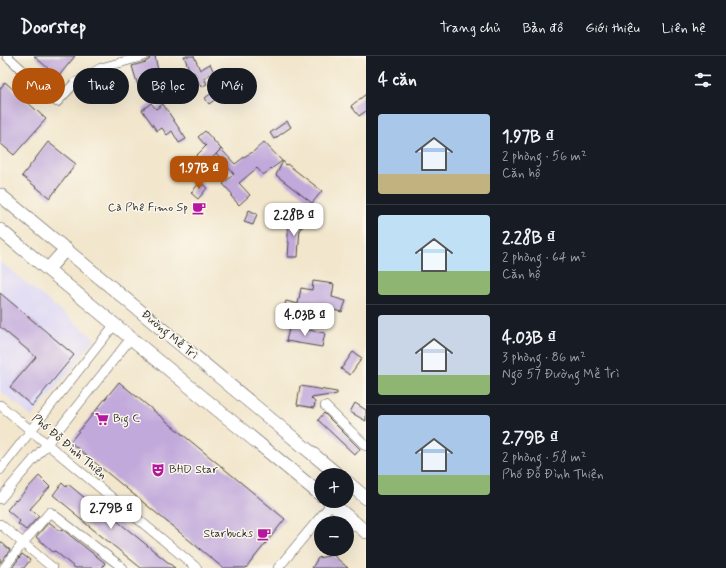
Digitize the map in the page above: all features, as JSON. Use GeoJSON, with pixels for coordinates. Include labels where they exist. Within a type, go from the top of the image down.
{"type":"FeatureCollection","features":[{"type":"Feature","properties":{"kind":"main road","name":"Đường Mễ Trì"},"geometry":{"type":"LineString","coordinates":[[0,195],[330,468]]}},
{"type":"Feature","properties":{"kind":"main road"},"geometry":{"type":"LineString","coordinates":[[0,230],[314,489]]}},
{"type":"Feature","properties":{"kind":"main road"},"geometry":{"type":"LineString","coordinates":[[48,269],[66,249]]}},
{"type":"Feature","properties":{"kind":"main road"},"geometry":{"type":"LineString","coordinates":[[354,488],[366,498]]}},
{"type":"Feature","properties":{"kind":"main road"},"geometry":{"type":"LineString","coordinates":[[337,508],[366,532]]}},
{"type":"Feature","properties":{"kind":"street"},"geometry":{"type":"LineString","coordinates":[[7,56],[57,102],[75,83],[101,68],[144,56]]}},
{"type":"Feature","properties":{"kind":"street"},"geometry":{"type":"LineString","coordinates":[[0,470],[115,324]]}},
{"type":"Feature","properties":{"kind":"street"},"geometry":{"type":"LineString","coordinates":[[0,499],[48,444],[131,338]]}},
{"type":"Feature","properties":{"kind":"street","name":"Phố Đỗ Đình Thiện"},"geometry":{"type":"LineString","coordinates":[[0,405],[197,568]]}},
{"type":"Feature","properties":{"kind":"street"},"geometry":{"type":"LineString","coordinates":[[325,406],[366,446]]}},
{"type":"Feature","properties":{"kind":"street"},"geometry":{"type":"LineString","coordinates":[[278,568],[325,508]]}},
{"type":"Feature","properties":{"kind":"street"},"geometry":{"type":"LineString","coordinates":[[4,568],[50,512],[123,568]]}},
{"type":"Feature","properties":{"kind":"street"},"geometry":{"type":"LineString","coordinates":[[0,524],[53,568]]}},
{"type":"Feature","properties":{"kind":"shaded area"},"geometry":{"type":"Polygon","coordinates":[[[0,261],[95,339],[32,417],[0,391],[0,261]]]}},
{"type":"Feature","properties":{"kind":"building"},"geometry":{"type":"Polygon","coordinates":[[[34,56],[75,56],[65,68],[48,68],[34,56]]]}},
{"type":"Feature","properties":{"kind":"building"},"geometry":{"type":"Polygon","coordinates":[[[155,56],[158,68],[137,68],[137,83],[132,66],[146,62],[150,57],[155,56]]]}},
{"type":"Feature","properties":{"kind":"building"},"geometry":{"type":"Polygon","coordinates":[[[184,56],[194,56],[200,70],[210,64],[212,68],[207,68],[207,76],[204,78],[207,84],[201,87],[199,83],[199,68],[189,68],[184,56]]]}},
{"type":"Feature","properties":{"kind":"building"},"geometry":{"type":"Polygon","coordinates":[[[5,82],[12,88],[12,104],[29,104],[46,119],[14,155],[0,143],[0,89],[5,82]]]}},
{"type":"Feature","properties":{"kind":"building"},"geometry":{"type":"Polygon","coordinates":[[[366,94],[366,111],[359,116],[351,106],[366,94]]]}},
{"type":"Feature","properties":{"kind":"building"},"geometry":{"type":"Polygon","coordinates":[[[150,104],[152,104],[156,109],[163,104],[186,139],[179,143],[172,131],[167,135],[162,128],[157,131],[142,110],[150,104]]]}},
{"type":"Feature","properties":{"kind":"building"},"geometry":{"type":"Polygon","coordinates":[[[287,121],[291,127],[274,139],[270,133],[287,121]]]}},
{"type":"Feature","properties":{"kind":"building"},"geometry":{"type":"Polygon","coordinates":[[[205,131],[221,149],[199,172],[189,163],[206,146],[198,137],[205,131]]]}},
{"type":"Feature","properties":{"kind":"building"},"geometry":{"type":"Polygon","coordinates":[[[48,142],[76,164],[50,198],[22,176],[48,142]]]}},
{"type":"Feature","properties":{"kind":"building"},"geometry":{"type":"Polygon","coordinates":[[[264,142],[282,161],[263,175],[257,168],[239,183],[250,195],[239,205],[231,196],[233,195],[223,184],[234,174],[216,154],[221,149],[235,164],[253,152],[264,142]]]}},
{"type":"Feature","properties":{"kind":"building"},"geometry":{"type":"Polygon","coordinates":[[[283,161],[286,165],[287,164],[322,191],[312,203],[276,175],[283,161]]]}},
{"type":"Feature","properties":{"kind":"building"},"geometry":{"type":"Polygon","coordinates":[[[200,182],[207,188],[198,199],[191,193],[200,182]]]}},
{"type":"Feature","properties":{"kind":"building"},"geometry":{"type":"Polygon","coordinates":[[[249,210],[257,214],[253,225],[244,222],[249,210]]]}},
{"type":"Feature","properties":{"kind":"building"},"geometry":{"type":"Polygon","coordinates":[[[291,217],[303,220],[302,228],[300,227],[298,257],[288,257],[288,230],[291,217]]]}},
{"type":"Feature","properties":{"kind":"building"},"geometry":{"type":"Polygon","coordinates":[[[313,281],[334,284],[332,297],[346,301],[342,312],[307,304],[305,312],[300,311],[295,325],[280,320],[286,301],[298,304],[301,288],[312,290],[313,281]]]}},
{"type":"Feature","properties":{"kind":"building"},"geometry":{"type":"Polygon","coordinates":[[[0,293],[74,355],[32,406],[10,387],[36,357],[0,327],[0,293]]]}},
{"type":"Feature","properties":{"kind":"building"},"geometry":{"type":"Polygon","coordinates":[[[290,325],[325,333],[322,347],[286,341],[290,325]]]}},
{"type":"Feature","properties":{"kind":"building"},"geometry":{"type":"Polygon","coordinates":[[[353,352],[362,358],[350,375],[341,369],[353,352]]]}},
{"type":"Feature","properties":{"kind":"building"},"geometry":{"type":"Polygon","coordinates":[[[119,382],[285,519],[246,568],[223,568],[70,442],[119,382]]]}},
{"type":"Feature","properties":{"kind":"building"},"geometry":{"type":"Polygon","coordinates":[[[300,386],[337,392],[337,394],[311,398],[315,402],[314,408],[297,405],[300,386]]]}},
{"type":"Feature","properties":{"kind":"building"},"geometry":{"type":"Polygon","coordinates":[[[355,403],[366,410],[366,421],[350,412],[355,403]]]}},
{"type":"Feature","properties":{"kind":"building"},"geometry":{"type":"Polygon","coordinates":[[[324,413],[360,449],[355,455],[318,420],[324,413]]]}},
{"type":"Feature","properties":{"kind":"building"},"geometry":{"type":"Polygon","coordinates":[[[39,476],[50,487],[30,509],[39,516],[26,530],[18,524],[20,521],[7,510],[39,476]]]}},
{"type":"Feature","properties":{"kind":"building"},"geometry":{"type":"Polygon","coordinates":[[[62,483],[66,487],[68,484],[98,509],[100,507],[175,568],[141,568],[74,514],[75,513],[53,495],[62,483]]]}},
{"type":"Feature","properties":{"kind":"building"},"geometry":{"type":"Polygon","coordinates":[[[49,522],[60,531],[62,529],[105,563],[102,568],[75,568],[55,551],[53,552],[36,537],[49,522]]]}},
{"type":"Feature","properties":{"kind":"building"},"geometry":{"type":"Polygon","coordinates":[[[0,541],[10,550],[0,563],[0,541]]]}},
{"type":"Feature","properties":{"kind":"building"},"geometry":{"type":"Polygon","coordinates":[[[22,554],[30,560],[24,568],[12,568],[22,554]]]}},
{"type":"Feature","properties":{"kind":"building"},"geometry":{"type":"Polygon","coordinates":[[[334,556],[348,568],[312,568],[318,558],[334,556]]]}},
{"type":"Feature","properties":{"kind":"place","name":"Cà Phê Fimo Sp"},"geometry":{"type":"Point","coordinates":[199,208]}},
{"type":"Feature","properties":{"kind":"place","name":"Big C"},"geometry":{"type":"Point","coordinates":[102,419]}},
{"type":"Feature","properties":{"kind":"place","name":"BHD Star"},"geometry":{"type":"Point","coordinates":[158,470]}},
{"type":"Feature","properties":{"kind":"place","name":"Starbucks"},"geometry":{"type":"Point","coordinates":[264,534]}}]}
